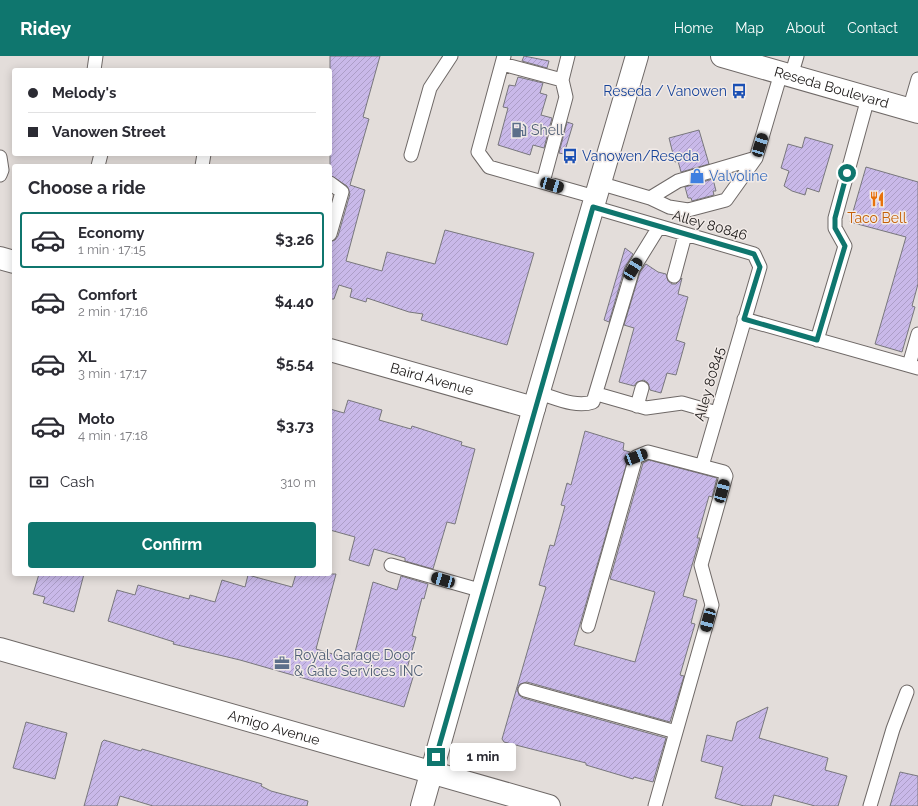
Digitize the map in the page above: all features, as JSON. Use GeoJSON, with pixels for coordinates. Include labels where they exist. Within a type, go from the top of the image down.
{"type":"FeatureCollection","features":[{"type":"Feature","properties":{"kind":"main road"},"geometry":{"type":"LineString","coordinates":[[422,806],[536,400],[637,56]]}},
{"type":"Feature","properties":{"kind":"main road","name":"Reseda Boulevard"},"geometry":{"type":"LineString","coordinates":[[722,56],[790,68],[868,98],[914,111]]}},
{"type":"Feature","properties":{"kind":"main road"},"geometry":{"type":"LineString","coordinates":[[0,258],[12,261]]}},
{"type":"Feature","properties":{"kind":"main road","name":"Baird Avenue"},"geometry":{"type":"LineString","coordinates":[[332,350],[536,400]]}},
{"type":"Feature","properties":{"kind":"main road","name":"Amigo Avenue"},"geometry":{"type":"LineString","coordinates":[[0,649],[549,806]]}},
{"type":"Feature","properties":{"kind":"lane"},"geometry":{"type":"LineString","coordinates":[[94,68],[96,56]]}},
{"type":"Feature","properties":{"kind":"lane"},"geometry":{"type":"LineString","coordinates":[[411,155],[430,88],[451,56]]}},
{"type":"Feature","properties":{"kind":"lane"},"geometry":{"type":"LineString","coordinates":[[543,182],[566,97],[562,80],[568,56]]}},
{"type":"Feature","properties":{"kind":"lane"},"geometry":{"type":"LineString","coordinates":[[562,80],[503,60],[478,152],[489,167],[596,196],[650,198],[669,207],[688,210],[726,200],[756,158],[790,68]]}},
{"type":"Feature","properties":{"kind":"lane"},"geometry":{"type":"LineString","coordinates":[[914,111],[918,79]]}},
{"type":"Feature","properties":{"kind":"lane"},"geometry":{"type":"LineString","coordinates":[[817,340],[845,246],[835,228],[835,218],[868,98]]}},
{"type":"Feature","properties":{"kind":"lane"},"geometry":{"type":"LineString","coordinates":[[0,156],[2,170],[0,175]]}},
{"type":"Feature","properties":{"kind":"lane"},"geometry":{"type":"LineString","coordinates":[[650,198],[678,181],[756,158]]}},
{"type":"Feature","properties":{"kind":"lane"},"geometry":{"type":"LineString","coordinates":[[332,184],[342,192],[332,227]]}},
{"type":"Feature","properties":{"kind":"lane","name":"Alley 80846"},"geometry":{"type":"LineString","coordinates":[[596,196],[659,227],[754,254],[760,267],[744,319]]}},
{"type":"Feature","properties":{"kind":"lane"},"geometry":{"type":"LineString","coordinates":[[536,400],[586,404],[593,402],[597,394],[633,269],[659,227]]}},
{"type":"Feature","properties":{"kind":"lane"},"geometry":{"type":"LineString","coordinates":[[674,276],[685,235]]}},
{"type":"Feature","properties":{"kind":"lane"},"geometry":{"type":"LineString","coordinates":[[744,319],[913,367],[918,334]]}},
{"type":"Feature","properties":{"kind":"lane","name":"Alley 80845"},"geometry":{"type":"LineString","coordinates":[[704,462],[744,319]]}},
{"type":"Feature","properties":{"kind":"lane"},"geometry":{"type":"LineString","coordinates":[[637,406],[642,388]]}},
{"type":"Feature","properties":{"kind":"lane"},"geometry":{"type":"LineString","coordinates":[[597,394],[646,408],[682,403],[717,413]]}},
{"type":"Feature","properties":{"kind":"lane"},"geometry":{"type":"LineString","coordinates":[[588,626],[636,457],[648,452],[704,462],[724,472],[726,476],[701,565],[712,605],[655,806]]}},
{"type":"Feature","properties":{"kind":"lane"},"geometry":{"type":"LineString","coordinates":[[391,565],[483,591]]}},
{"type":"Feature","properties":{"kind":"lane"},"geometry":{"type":"LineString","coordinates":[[525,690],[676,732]]}},
{"type":"Feature","properties":{"kind":"lane"},"geometry":{"type":"LineString","coordinates":[[870,806],[893,729],[907,692]]}},
{"type":"Feature","properties":{"kind":"building"},"geometry":{"type":"Polygon","coordinates":[[[330,56],[380,56],[363,117],[369,119],[350,185],[365,190],[346,261],[382,271],[387,252],[435,264],[445,230],[534,253],[507,345],[421,320],[423,314],[409,312],[367,298],[366,302],[350,297],[352,289],[339,285],[334,299],[332,299],[332,241],[338,236],[350,194],[347,186],[332,176],[332,164],[330,164],[330,156],[332,156],[332,68],[330,68],[330,56]]]}},
{"type":"Feature","properties":{"kind":"building"},"geometry":{"type":"Polygon","coordinates":[[[524,56],[549,61],[547,68],[522,61],[524,56]]]}},
{"type":"Feature","properties":{"kind":"building","name":"Shell"},"geometry":{"type":"Polygon","coordinates":[[[518,77],[543,83],[540,93],[547,95],[541,115],[552,118],[544,148],[533,145],[530,155],[498,145],[508,108],[503,107],[509,85],[515,86],[518,77]]]}},
{"type":"Feature","properties":{"kind":"building"},"geometry":{"type":"Polygon","coordinates":[[[567,122],[573,124],[564,154],[559,153],[567,122]]]}},
{"type":"Feature","properties":{"kind":"building"},"geometry":{"type":"Polygon","coordinates":[[[699,130],[709,164],[681,172],[678,161],[675,162],[669,138],[699,130]]]}},
{"type":"Feature","properties":{"kind":"building"},"geometry":{"type":"Polygon","coordinates":[[[805,137],[833,145],[819,192],[807,188],[805,195],[792,191],[784,186],[789,171],[781,168],[788,144],[802,148],[805,137]]]}},
{"type":"Feature","properties":{"kind":"building"},"geometry":{"type":"Polygon","coordinates":[[[866,167],[918,182],[918,284],[912,306],[915,307],[902,352],[875,344],[906,237],[850,222],[866,167]]]}},
{"type":"Feature","properties":{"kind":"building"},"geometry":{"type":"Polygon","coordinates":[[[713,179],[716,191],[713,191],[714,195],[692,201],[691,198],[688,198],[685,187],[713,179]]]}},
{"type":"Feature","properties":{"kind":"building"},"geometry":{"type":"Polygon","coordinates":[[[625,248],[633,254],[625,267],[609,322],[604,320],[625,248]]]}},
{"type":"Feature","properties":{"kind":"building"},"geometry":{"type":"Polygon","coordinates":[[[646,264],[658,272],[666,274],[668,281],[672,284],[676,284],[682,278],[678,294],[688,297],[676,340],[685,343],[676,375],[667,373],[661,393],[650,390],[648,383],[644,380],[637,382],[634,386],[619,382],[634,328],[624,325],[640,272],[646,264]]]}},
{"type":"Feature","properties":{"kind":"building"},"geometry":{"type":"Polygon","coordinates":[[[348,400],[382,410],[379,420],[411,429],[412,426],[462,442],[461,445],[475,449],[455,524],[447,522],[433,569],[405,561],[405,558],[374,549],[369,566],[349,560],[355,537],[332,531],[332,410],[344,413],[348,400]]]}},
{"type":"Feature","properties":{"kind":"building"},"geometry":{"type":"Polygon","coordinates":[[[585,431],[624,443],[623,450],[630,452],[574,645],[635,662],[655,592],[610,579],[643,463],[649,460],[717,478],[712,497],[709,496],[697,538],[700,538],[683,596],[697,600],[691,623],[695,624],[680,675],[684,676],[670,722],[527,682],[520,684],[517,688],[519,695],[523,698],[666,738],[653,782],[634,777],[633,779],[586,765],[586,763],[504,742],[502,739],[546,587],[539,585],[550,545],[554,546],[565,506],[561,505],[567,483],[571,485],[585,431]]]}},
{"type":"Feature","properties":{"kind":"building"},"geometry":{"type":"Polygon","coordinates":[[[332,574],[336,574],[316,649],[353,660],[373,582],[397,590],[401,576],[428,584],[424,599],[422,598],[412,636],[416,637],[406,672],[414,674],[404,707],[240,660],[173,644],[174,642],[108,621],[117,590],[135,595],[138,585],[189,599],[190,595],[215,602],[222,580],[245,587],[248,576],[252,576],[292,587],[295,576],[332,576],[332,574]]]}},
{"type":"Feature","properties":{"kind":"building"},"geometry":{"type":"Polygon","coordinates":[[[38,576],[83,576],[74,612],[43,603],[45,597],[33,594],[38,576]]]}},
{"type":"Feature","properties":{"kind":"building"},"geometry":{"type":"Polygon","coordinates":[[[768,707],[759,738],[828,758],[825,770],[847,776],[838,806],[815,806],[774,795],[771,806],[744,806],[715,798],[723,767],[701,761],[707,735],[732,741],[737,722],[768,707]]]}},
{"type":"Feature","properties":{"kind":"building"},"geometry":{"type":"Polygon","coordinates":[[[26,722],[67,733],[55,779],[13,768],[26,722]]]}},
{"type":"Feature","properties":{"kind":"building"},"geometry":{"type":"Polygon","coordinates":[[[104,740],[141,751],[142,749],[262,784],[261,786],[271,791],[308,801],[307,806],[153,806],[120,796],[117,806],[84,806],[102,742],[104,740]]]}},
{"type":"Feature","properties":{"kind":"building"},"geometry":{"type":"Polygon","coordinates":[[[900,772],[918,776],[918,806],[890,806],[900,772]]]}},
{"type":"Feature","properties":{"kind":"place","name":"Reseda / Vanowen"},"geometry":{"type":"Point","coordinates":[739,91]}},
{"type":"Feature","properties":{"kind":"place","name":"Shell"},"geometry":{"type":"Point","coordinates":[519,130]}},
{"type":"Feature","properties":{"kind":"place","name":"Vanowen/Reseda"},"geometry":{"type":"Point","coordinates":[570,156]}},
{"type":"Feature","properties":{"kind":"place","name":"Valvoline"},"geometry":{"type":"Point","coordinates":[697,176]}},
{"type":"Feature","properties":{"kind":"place","name":"Taco Bell"},"geometry":{"type":"Point","coordinates":[877,199]}},
{"type":"Feature","properties":{"kind":"place","name":"Royal Garage Door & Gate Services INC"},"geometry":{"type":"Point","coordinates":[282,663]}},
{"type":"Feature","properties":{"kind":"route"},"geometry":{"type":"LineString","coordinates":[[436,757],[534,408],[593,207],[754,254],[760,267],[744,319],[817,340],[845,246],[835,228],[835,218],[847,173]]}}]}
